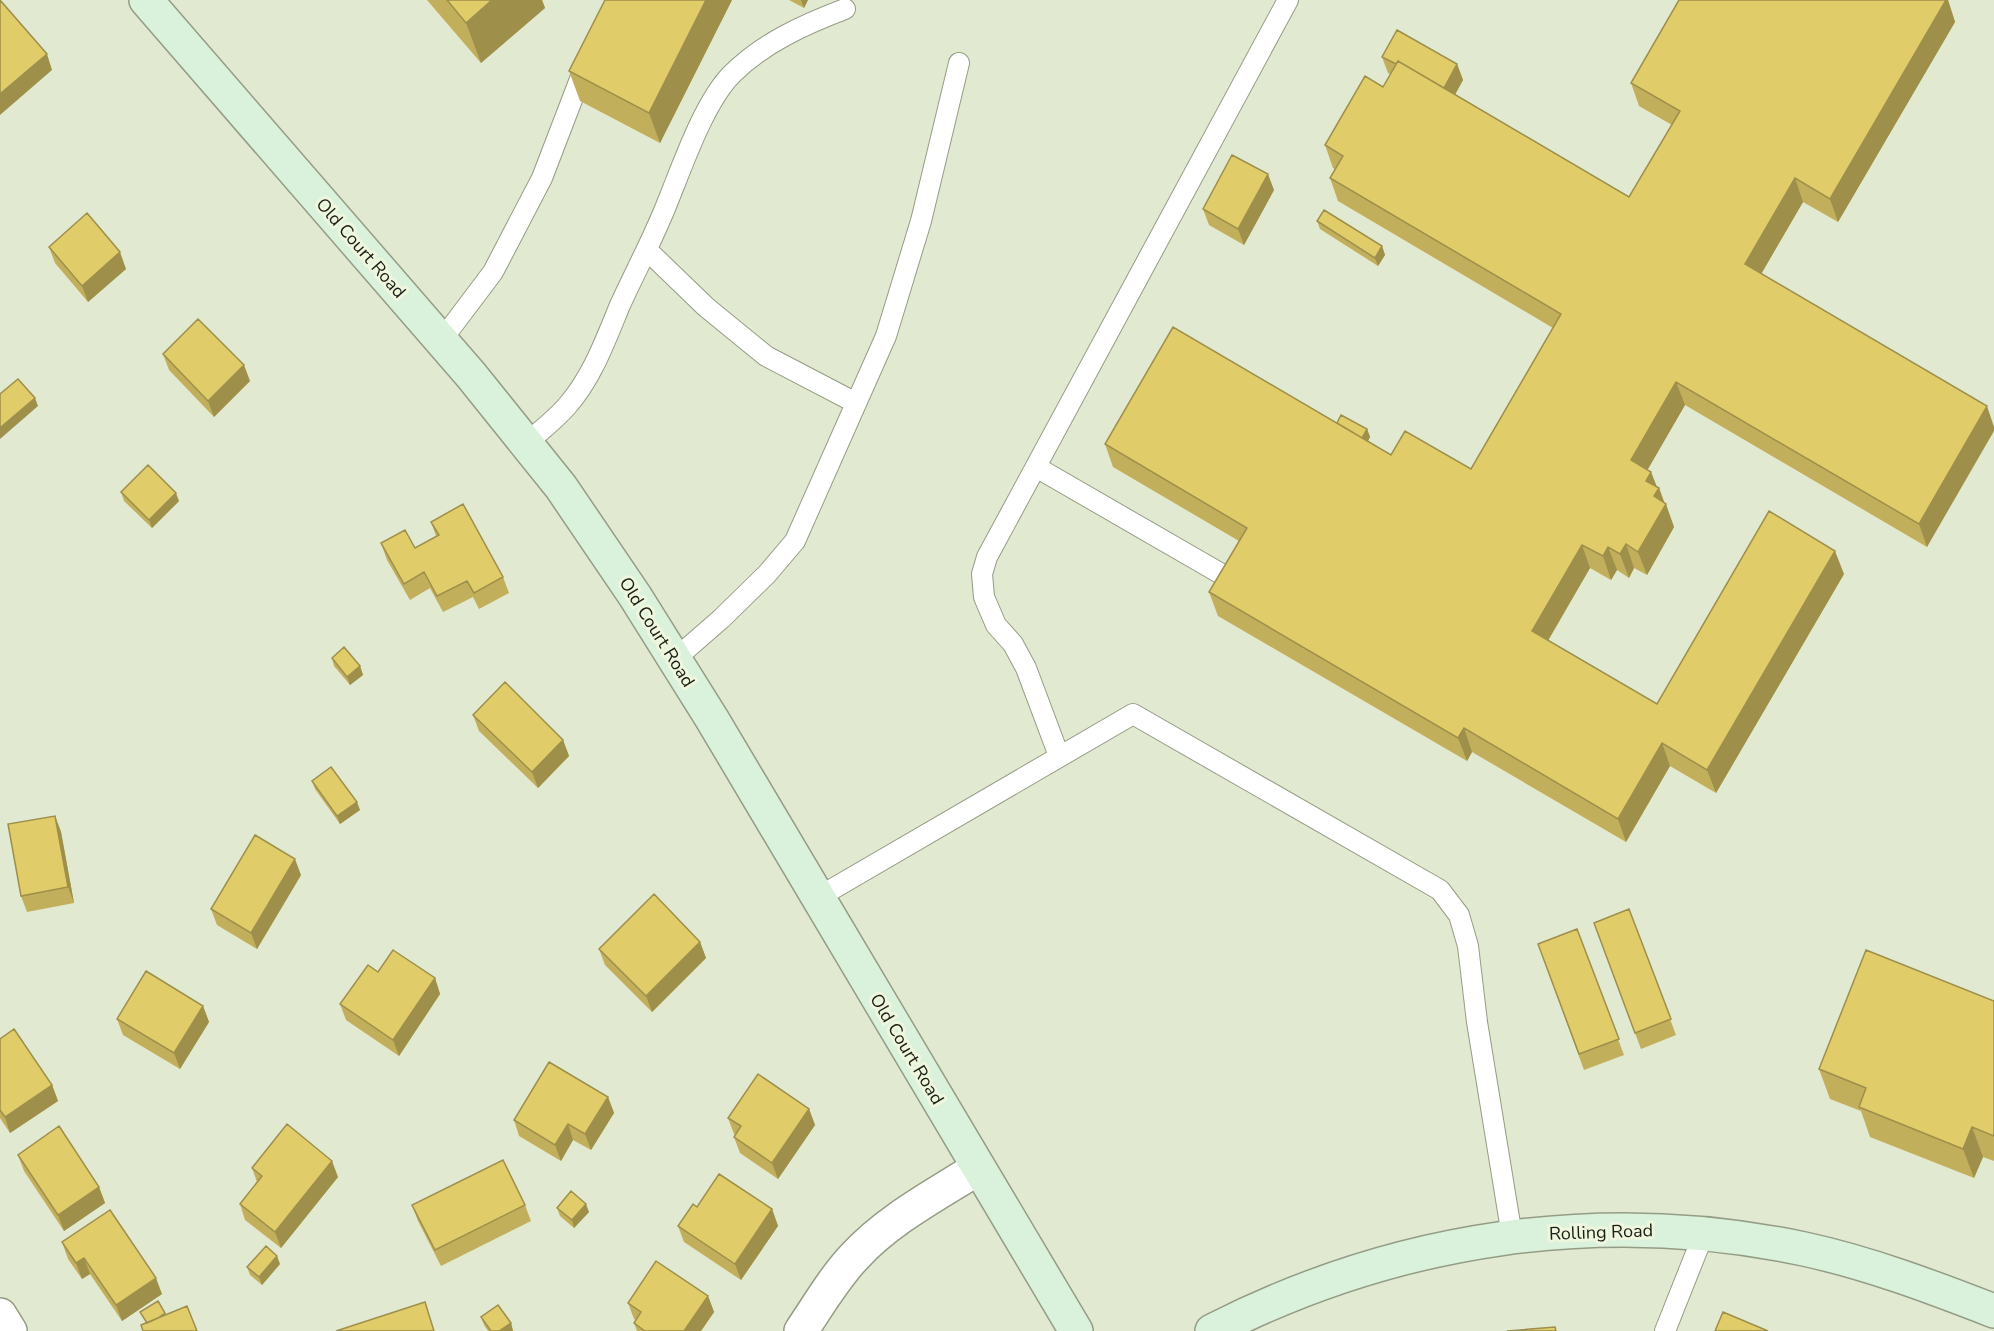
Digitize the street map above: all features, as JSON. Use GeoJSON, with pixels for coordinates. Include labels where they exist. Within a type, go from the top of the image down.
{"type":"FeatureCollection","features":[{"type":"Feature","properties":{"kind":"main road","name":"Old Court Road"},"geometry":{"type":"LineString","coordinates":[[146,0],[441,341],[561,487],[675,660],[1076,1331]]}},
{"type":"Feature","properties":{"kind":"main road","name":"Rolling Road"},"geometry":{"type":"LineString","coordinates":[[1212,1331],[1299,1291],[1389,1262],[1512,1236],[1605,1230],[1704,1233],[1762,1241],[1857,1262],[1994,1311]]}},
{"type":"Feature","properties":{"kind":"street"},"geometry":{"type":"LineString","coordinates":[[801,1331],[854,1257],[876,1236],[905,1214],[978,1168]]}},
{"type":"Feature","properties":{"kind":"street"},"geometry":{"type":"LineString","coordinates":[[0,1315],[10,1331]]}},
{"type":"Feature","properties":{"kind":"lane"},"geometry":{"type":"LineString","coordinates":[[1059,756],[1026,668],[1013,644],[996,625],[984,597],[982,574],[987,557],[1288,0]]}},
{"type":"Feature","properties":{"kind":"lane"},"geometry":{"type":"LineString","coordinates":[[527,443],[568,405],[598,358],[712,102],[729,77],[753,54],[787,33],[845,9]]}},
{"type":"Feature","properties":{"kind":"lane"},"geometry":{"type":"LineString","coordinates":[[441,341],[493,272],[537,188],[577,82],[592,52]]}},
{"type":"Feature","properties":{"kind":"lane"},"geometry":{"type":"LineString","coordinates":[[675,660],[767,574],[795,541],[886,336],[918,231],[959,63]]}},
{"type":"Feature","properties":{"kind":"lane"},"geometry":{"type":"LineString","coordinates":[[647,250],[706,307],[766,356],[856,403]]}},
{"type":"Feature","properties":{"kind":"lane"},"geometry":{"type":"LineString","coordinates":[[1036,468],[1237,583]]}},
{"type":"Feature","properties":{"kind":"lane"},"geometry":{"type":"LineString","coordinates":[[817,898],[1133,714],[1440,890],[1459,915],[1468,946],[1512,1236]]}},
{"type":"Feature","properties":{"kind":"lane"},"geometry":{"type":"LineString","coordinates":[[1665,1331],[1704,1233]]}},
{"type":"Feature","properties":{"kind":"building"},"geometry":{"type":"Polygon","coordinates":[[[0,0],[47,54],[0,94],[0,0]]]}},
{"type":"Feature","properties":{"kind":"building"},"geometry":{"type":"Polygon","coordinates":[[[447,0],[492,0],[466,23],[447,0]]]}},
{"type":"Feature","properties":{"kind":"building"},"geometry":{"type":"Polygon","coordinates":[[[605,0],[706,0],[649,113],[569,71],[605,0]]]}},
{"type":"Feature","properties":{"kind":"building"},"geometry":{"type":"Polygon","coordinates":[[[1679,0],[1946,0],[1830,199],[1795,178],[1745,264],[1987,406],[1919,524],[1676,382],[1631,460],[1651,472],[1646,481],[1659,488],[1654,496],[1666,504],[1638,552],[1626,544],[1620,554],[1608,547],[1603,556],[1582,545],[1532,631],[1657,704],[1769,511],[1835,551],[1707,770],[1662,743],[1618,819],[1464,728],[1458,738],[1209,592],[1247,528],[1105,444],[1173,327],[1391,455],[1405,431],[1471,469],[1561,314],[1330,178],[1343,156],[1325,145],[1365,76],[1383,87],[1398,61],[1629,197],[1680,111],[1631,83],[1679,0]]]}},
{"type":"Feature","properties":{"kind":"building"},"geometry":{"type":"Polygon","coordinates":[[[1397,30],[1457,64],[1444,88],[1398,61],[1396,64],[1382,57],[1397,30]]]}},
{"type":"Feature","properties":{"kind":"building"},"geometry":{"type":"Polygon","coordinates":[[[1232,155],[1268,174],[1238,229],[1203,209],[1232,155]]]}},
{"type":"Feature","properties":{"kind":"building"},"geometry":{"type":"Polygon","coordinates":[[[1324,210],[1382,246],[1375,258],[1317,221],[1324,210]]]}},
{"type":"Feature","properties":{"kind":"building"},"geometry":{"type":"Polygon","coordinates":[[[87,213],[120,252],[82,286],[49,247],[87,213]]]}},
{"type":"Feature","properties":{"kind":"building"},"geometry":{"type":"Polygon","coordinates":[[[198,319],[244,365],[208,401],[163,354],[198,319]]]}},
{"type":"Feature","properties":{"kind":"building"},"geometry":{"type":"Polygon","coordinates":[[[18,379],[35,398],[0,428],[0,394],[18,379]]]}},
{"type":"Feature","properties":{"kind":"building"},"geometry":{"type":"Polygon","coordinates":[[[1341,415],[1367,429],[1362,438],[1337,423],[1341,415]]]}},
{"type":"Feature","properties":{"kind":"building"},"geometry":{"type":"Polygon","coordinates":[[[148,465],[176,493],[149,520],[121,492],[148,465]]]}},
{"type":"Feature","properties":{"kind":"building"},"geometry":{"type":"Polygon","coordinates":[[[463,504],[503,577],[474,593],[467,581],[437,596],[424,572],[404,584],[381,543],[405,530],[415,548],[439,535],[431,522],[463,504]]]}},
{"type":"Feature","properties":{"kind":"building"},"geometry":{"type":"Polygon","coordinates":[[[344,647],[360,666],[347,677],[332,658],[344,647]]]}},
{"type":"Feature","properties":{"kind":"building"},"geometry":{"type":"Polygon","coordinates":[[[505,682],[563,740],[532,772],[473,715],[505,682]]]}},
{"type":"Feature","properties":{"kind":"building"},"geometry":{"type":"Polygon","coordinates":[[[331,767],[357,802],[337,816],[312,781],[331,767]]]}},
{"type":"Feature","properties":{"kind":"building"},"geometry":{"type":"Polygon","coordinates":[[[55,816],[68,887],[21,896],[8,824],[55,816]]]}},
{"type":"Feature","properties":{"kind":"building"},"geometry":{"type":"Polygon","coordinates":[[[255,835],[295,859],[251,933],[211,909],[255,835]]]}},
{"type":"Feature","properties":{"kind":"building"},"geometry":{"type":"Polygon","coordinates":[[[654,894],[700,942],[646,996],[599,949],[654,894]]]}},
{"type":"Feature","properties":{"kind":"building"},"geometry":{"type":"Polygon","coordinates":[[[1629,909],[1671,1019],[1635,1033],[1594,923],[1629,909]]]}},
{"type":"Feature","properties":{"kind":"building"},"geometry":{"type":"Polygon","coordinates":[[[1577,929],[1619,1039],[1579,1054],[1538,944],[1577,929]]]}},
{"type":"Feature","properties":{"kind":"building"},"geometry":{"type":"Polygon","coordinates":[[[393,950],[435,978],[393,1040],[340,1004],[368,965],[378,972],[393,950]]]}},
{"type":"Feature","properties":{"kind":"building"},"geometry":{"type":"Polygon","coordinates":[[[1866,950],[1994,1001],[1994,1136],[1972,1127],[1963,1149],[1859,1107],[1866,1088],[1819,1069],[1866,950]]]}},
{"type":"Feature","properties":{"kind":"building"},"geometry":{"type":"Polygon","coordinates":[[[146,971],[203,1006],[174,1053],[117,1019],[146,971]]]}},
{"type":"Feature","properties":{"kind":"building"},"geometry":{"type":"Polygon","coordinates":[[[14,1029],[52,1085],[5,1117],[0,1110],[0,1039],[14,1029]]]}},
{"type":"Feature","properties":{"kind":"building"},"geometry":{"type":"Polygon","coordinates":[[[549,1062],[608,1097],[585,1134],[568,1124],[555,1145],[514,1120],[549,1062]]]}},
{"type":"Feature","properties":{"kind":"building"},"geometry":{"type":"Polygon","coordinates":[[[758,1074],[809,1109],[772,1163],[734,1137],[741,1126],[728,1118],[758,1074]]]}},
{"type":"Feature","properties":{"kind":"building"},"geometry":{"type":"Polygon","coordinates":[[[287,1124],[332,1161],[275,1232],[240,1204],[262,1176],[252,1168],[287,1124]]]}},
{"type":"Feature","properties":{"kind":"building"},"geometry":{"type":"Polygon","coordinates":[[[59,1126],[99,1187],[58,1215],[18,1155],[59,1126]]]}},
{"type":"Feature","properties":{"kind":"building"},"geometry":{"type":"Polygon","coordinates":[[[503,1160],[525,1205],[435,1250],[412,1205],[503,1160]]]}},
{"type":"Feature","properties":{"kind":"building"},"geometry":{"type":"Polygon","coordinates":[[[719,1174],[772,1209],[735,1264],[678,1226],[693,1204],[697,1207],[719,1174]]]}},
{"type":"Feature","properties":{"kind":"building"},"geometry":{"type":"Polygon","coordinates":[[[571,1191],[586,1204],[572,1220],[557,1208],[571,1191]]]}},
{"type":"Feature","properties":{"kind":"building"},"geometry":{"type":"Polygon","coordinates":[[[110,1210],[156,1278],[116,1305],[84,1258],[76,1263],[62,1242],[110,1210]]]}},
{"type":"Feature","properties":{"kind":"building"},"geometry":{"type":"Polygon","coordinates":[[[266,1246],[277,1256],[259,1277],[247,1267],[266,1246]]]}},
{"type":"Feature","properties":{"kind":"building"},"geometry":{"type":"Polygon","coordinates":[[[656,1261],[708,1296],[684,1331],[645,1331],[634,1323],[641,1312],[628,1303],[656,1261]]]}},
{"type":"Feature","properties":{"kind":"building"},"geometry":{"type":"Polygon","coordinates":[[[158,1301],[165,1313],[147,1323],[140,1312],[158,1301]]]}},
{"type":"Feature","properties":{"kind":"building"},"geometry":{"type":"Polygon","coordinates":[[[425,1302],[434,1331],[336,1331],[425,1302]]]}},
{"type":"Feature","properties":{"kind":"building"},"geometry":{"type":"Polygon","coordinates":[[[498,1305],[511,1323],[499,1331],[491,1331],[481,1317],[498,1305]]]}},
{"type":"Feature","properties":{"kind":"building"},"geometry":{"type":"Polygon","coordinates":[[[187,1306],[197,1331],[143,1331],[141,1325],[187,1306]]]}},
{"type":"Feature","properties":{"kind":"building"},"geometry":{"type":"Polygon","coordinates":[[[1723,1312],[1768,1331],[1715,1331],[1723,1312]]]}},
{"type":"Feature","properties":{"kind":"building"},"geometry":{"type":"Polygon","coordinates":[[[1555,1327],[1556,1331],[1507,1331],[1555,1327]]]}}]}
